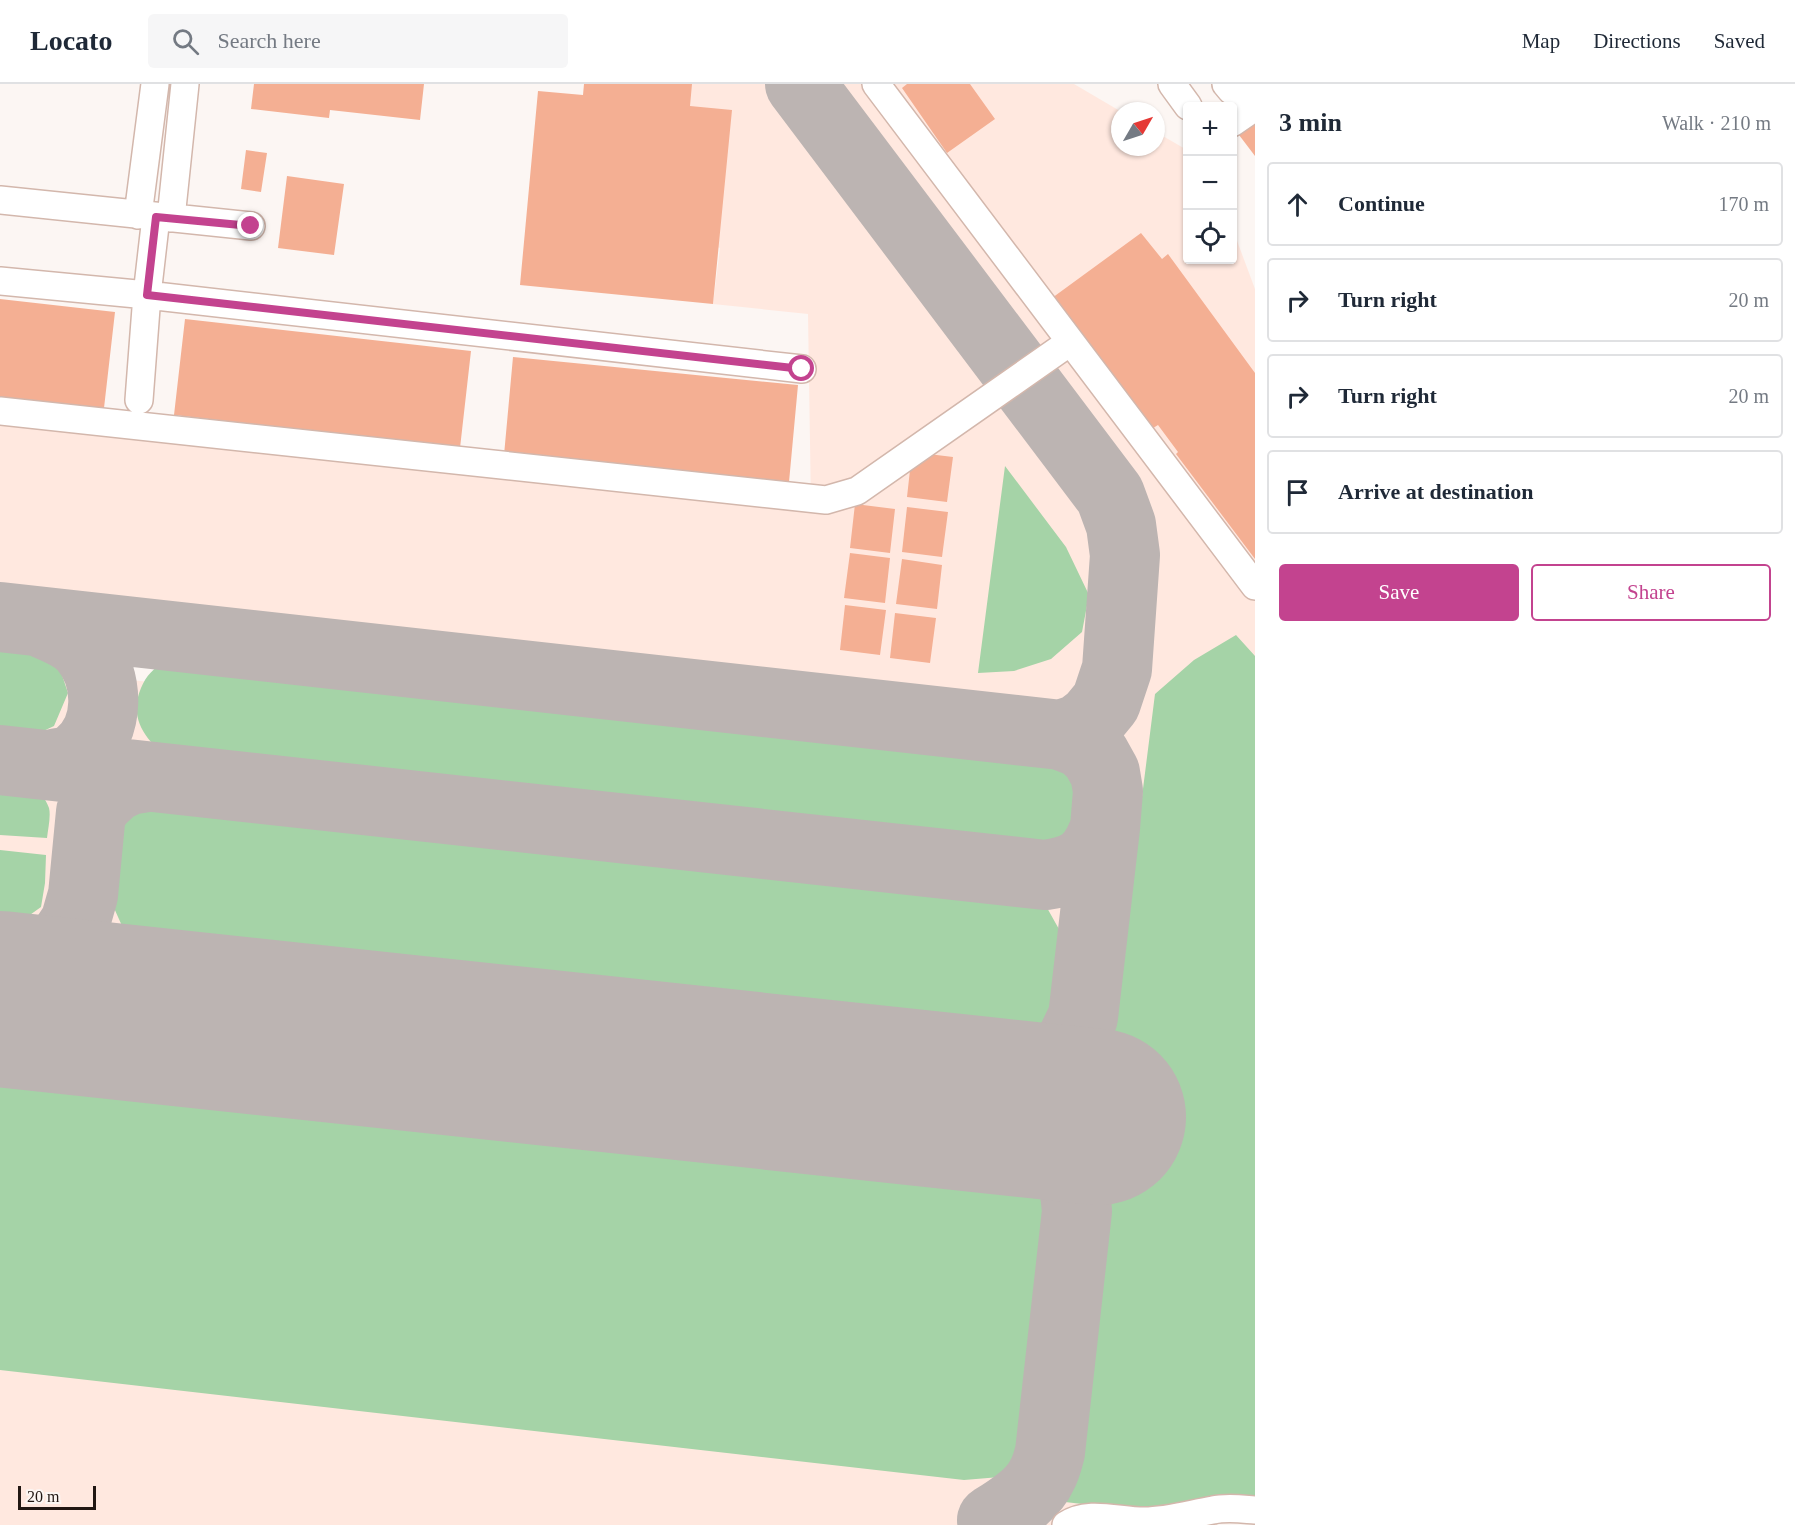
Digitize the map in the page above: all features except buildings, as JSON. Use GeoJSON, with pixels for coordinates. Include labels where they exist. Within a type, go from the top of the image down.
{"type":"FeatureCollection","features":[{"type":"Feature","properties":{"kind":"lane"},"geometry":{"type":"LineString","coordinates":[[139,400],[155,217],[155,84]]}},
{"type":"Feature","properties":{"kind":"lane"},"geometry":{"type":"LineString","coordinates":[[155,217],[185,84]]}},
{"type":"Feature","properties":{"kind":"lane"},"geometry":{"type":"LineString","coordinates":[[876,84],[1255,586]]}},
{"type":"Feature","properties":{"kind":"lane"},"geometry":{"type":"LineString","coordinates":[[1172,84],[1185,102]]}},
{"type":"Feature","properties":{"kind":"lane"},"geometry":{"type":"LineString","coordinates":[[1226,84],[1231,90],[1244,91],[1254,84]]}},
{"type":"Feature","properties":{"kind":"lane"},"geometry":{"type":"LineString","coordinates":[[1237,120],[1255,107]]}},
{"type":"Feature","properties":{"kind":"lane"},"geometry":{"type":"LineString","coordinates":[[0,200],[251,226]]}},
{"type":"Feature","properties":{"kind":"lane"},"geometry":{"type":"LineString","coordinates":[[0,281],[147,295],[802,369]]}},
{"type":"Feature","properties":{"kind":"lane"},"geometry":{"type":"LineString","coordinates":[[0,411],[826,500],[857,491],[1070,342]]}},
{"type":"Feature","properties":{"kind":"lane"},"geometry":{"type":"LineString","coordinates":[[1066,1525],[1087,1517],[1144,1521],[1188,1516],[1214,1509],[1255,1510]]}},
{"type":"Feature","properties":{"kind":"shaded area"},"geometry":{"type":"Polygon","coordinates":[[[654,84],[1074,84],[1111,106],[1111,156],[1165,156],[1165,137],[1183,148],[1183,264],[1237,264],[1237,241],[1255,289],[1255,1522],[1218,1518],[1217,1525],[0,1525],[0,665],[193,687],[854,750],[854,712],[0,619],[0,421],[811,506],[808,314],[713,304],[720,248],[571,202],[654,84]]]}},
{"type":"Feature","properties":{"kind":"green space"},"geometry":{"type":"Polygon","coordinates":[[[1005,466],[1066,547],[1089,595],[1082,632],[1051,659],[1014,671],[978,673],[1005,466]]]}},
{"type":"Feature","properties":{"kind":"green space"},"geometry":{"type":"Polygon","coordinates":[[[1236,635],[1255,656],[1255,1499],[1126,1509],[1065,1502],[1124,939],[1155,694],[1194,660],[1236,635]]]}},
{"type":"Feature","properties":{"kind":"green space"},"geometry":{"type":"Polygon","coordinates":[[[0,640],[33,644],[58,663],[68,693],[54,726],[18,743],[0,741],[0,640]]]}},
{"type":"Feature","properties":{"kind":"green space"},"geometry":{"type":"Polygon","coordinates":[[[189,656],[1032,745],[1055,754],[1070,772],[1077,787],[1076,820],[1063,838],[1047,852],[1033,853],[174,762],[156,747],[143,731],[137,711],[137,700],[143,684],[154,669],[169,661],[189,656]]]}},
{"type":"Feature","properties":{"kind":"green space"},"geometry":{"type":"Polygon","coordinates":[[[0,779],[29,787],[46,801],[50,811],[47,838],[0,835],[0,779]]]}},
{"type":"Feature","properties":{"kind":"green space"},"geometry":{"type":"Polygon","coordinates":[[[173,796],[1021,892],[1046,906],[1060,931],[1054,1010],[1036,1033],[1005,1047],[154,954],[127,937],[114,908],[121,827],[140,806],[173,796]]]}},
{"type":"Feature","properties":{"kind":"green space"},"geometry":{"type":"Polygon","coordinates":[[[0,850],[46,855],[41,907],[20,922],[0,930],[0,850]]]}},
{"type":"Feature","properties":{"kind":"green space"},"geometry":{"type":"Polygon","coordinates":[[[0,1058],[1013,1171],[1044,1193],[1058,1222],[1034,1436],[1012,1476],[964,1480],[0,1370],[0,1058]]]}},
{"type":"Feature","properties":{"kind":"taxiway"},"geometry":{"type":"LineString","coordinates":[[800,84],[1110,495],[1121,525],[1125,555],[1117,669],[1106,702],[1092,719],[1079,729],[1061,735]]}},
{"type":"Feature","properties":{"kind":"taxiway"},"geometry":{"type":"LineString","coordinates":[[0,617],[1061,735],[1082,743],[1095,755],[1105,773],[1108,791],[1083,1017],[1069,1046],[1055,1064],[1015,1092],[980,1105]]}},
{"type":"Feature","properties":{"kind":"taxiway"},"geometry":{"type":"LineString","coordinates":[[40,622],[69,635],[84,647],[99,673],[103,703],[102,718],[89,744],[72,759],[48,765]]}},
{"type":"Feature","properties":{"kind":"taxiway"},"geometry":{"type":"LineString","coordinates":[[0,760],[1045,875],[1067,870],[1084,862],[1095,849],[1105,828]]}},
{"type":"Feature","properties":{"kind":"taxiway"},"geometry":{"type":"LineString","coordinates":[[0,984],[22,976],[59,947],[75,923],[83,895],[91,812],[114,787],[129,780],[148,777]]}},
{"type":"Feature","properties":{"kind":"taxiway"},"geometry":{"type":"LineString","coordinates":[[980,1105],[1020,1124],[1034,1133],[1057,1154],[1072,1179],[1077,1211],[1050,1452],[1043,1472],[1033,1489],[992,1520]]}},
{"type":"Feature","properties":{"kind":"runway"},"geometry":{"type":"LineString","coordinates":[[0,999],[1098,1117]]}},
{"type":"Feature","properties":{"kind":"route"},"geometry":{"type":"LineString","coordinates":[[251,226],[156,217],[147,295],[802,369]]}}]}
